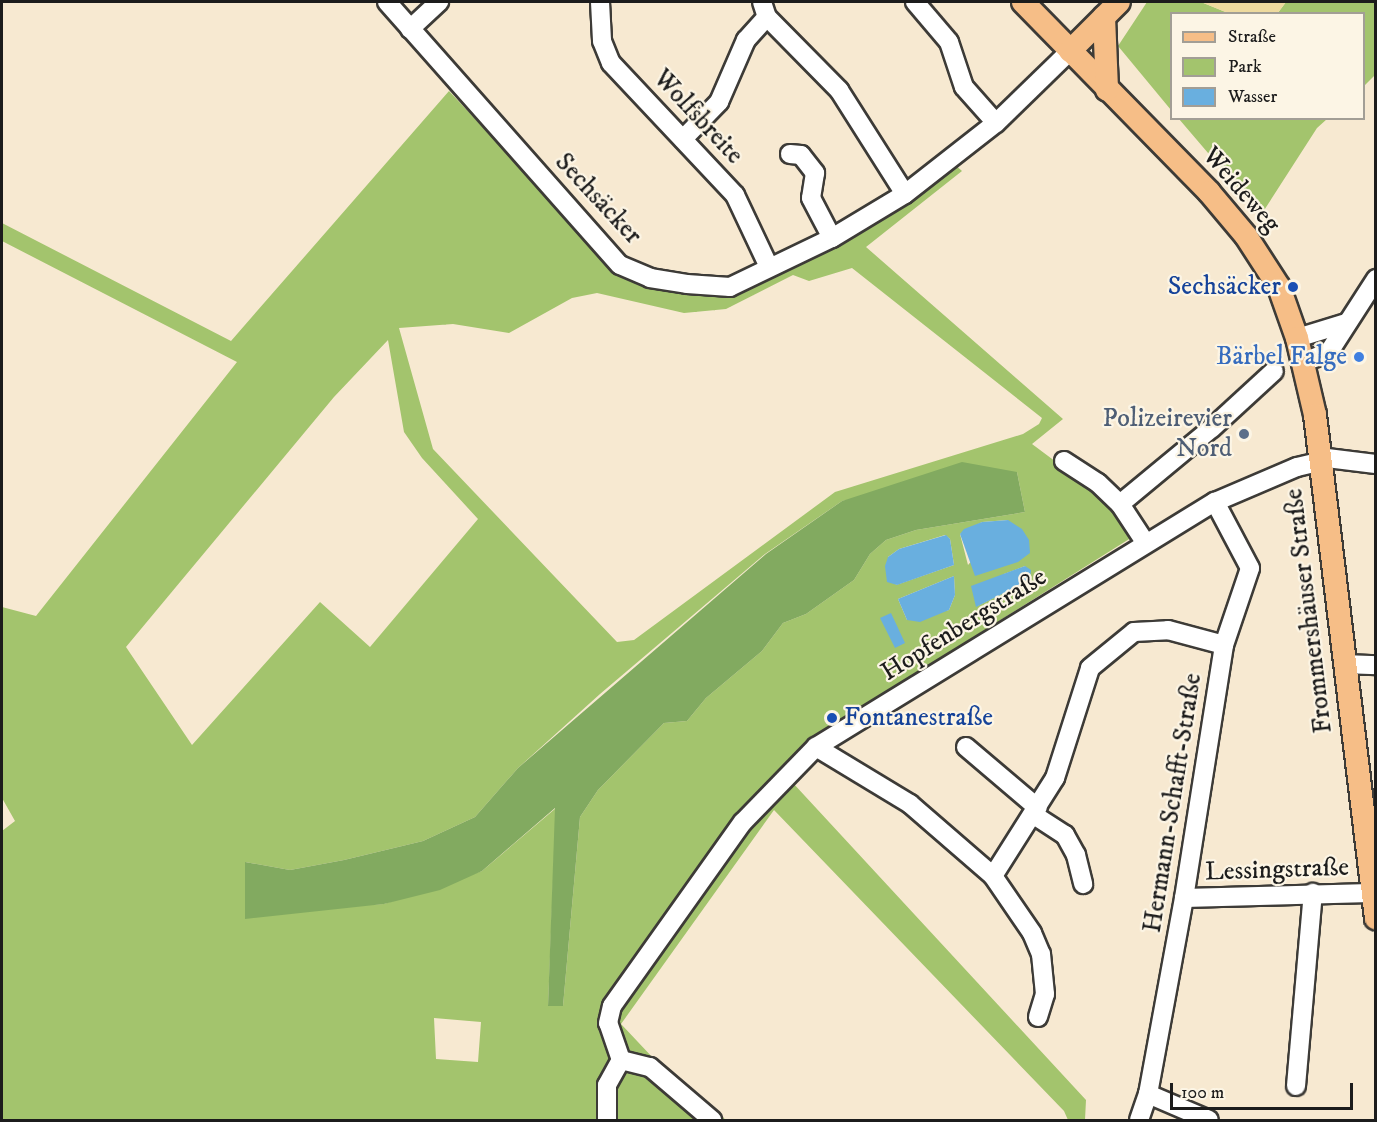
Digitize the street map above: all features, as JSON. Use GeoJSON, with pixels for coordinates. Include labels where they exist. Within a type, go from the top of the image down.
{"type":"FeatureCollection","features":[{"type":"Feature","properties":{"kind":"main road","name":"Weideweg"},"geometry":{"type":"LineString","coordinates":[[1023,2],[1209,192],[1246,236],[1279,287],[1297,338],[1301,363]]}},
{"type":"Feature","properties":{"kind":"main road"},"geometry":{"type":"LineString","coordinates":[[1070,51],[1111,9]]}},
{"type":"Feature","properties":{"kind":"main road"},"geometry":{"type":"LineString","coordinates":[[1107,90],[1111,9]]}},
{"type":"Feature","properties":{"kind":"main road","name":"Frommershäuser Straße"},"geometry":{"type":"LineString","coordinates":[[1301,363],[1315,415],[1344,664],[1369,821],[1371,893],[1375,917]]}},
{"type":"Feature","properties":{"kind":"street","name":"Sechsäcker"},"geometry":{"type":"LineString","coordinates":[[387,2],[620,265],[650,278],[730,287],[832,238],[905,194],[996,123],[1070,51]]}},
{"type":"Feature","properties":{"kind":"street"},"geometry":{"type":"LineString","coordinates":[[410,29],[439,2]]}},
{"type":"Feature","properties":{"kind":"street","name":"Wolfsbreite"},"geometry":{"type":"LineString","coordinates":[[600,2],[602,41],[611,63],[735,195],[769,267]]}},
{"type":"Feature","properties":{"kind":"street"},"geometry":{"type":"LineString","coordinates":[[915,2],[950,42],[964,87],[996,123]]}},
{"type":"Feature","properties":{"kind":"street"},"geometry":{"type":"LineString","coordinates":[[683,139],[719,102],[747,40],[765,9],[839,90],[905,194]]}},
{"type":"Feature","properties":{"kind":"street"},"geometry":{"type":"LineString","coordinates":[[790,154],[801,155],[815,173],[811,198],[832,238]]}},
{"type":"Feature","properties":{"kind":"street"},"geometry":{"type":"LineString","coordinates":[[1301,363],[1329,352],[1376,279]]}},
{"type":"Feature","properties":{"kind":"street"},"geometry":{"type":"LineString","coordinates":[[1297,338],[1346,323]]}},
{"type":"Feature","properties":{"kind":"street"},"geometry":{"type":"LineString","coordinates":[[1120,504],[1212,428],[1274,370]]}},
{"type":"Feature","properties":{"kind":"street"},"geometry":{"type":"LineString","coordinates":[[1319,460],[1376,464]]}},
{"type":"Feature","properties":{"kind":"street","name":"Hopfenbergstraße"},"geometry":{"type":"LineString","coordinates":[[621,1060],[608,1023],[612,1006],[743,822],[816,747],[1145,542],[1215,502],[1297,466],[1319,460]]}},
{"type":"Feature","properties":{"kind":"street"},"geometry":{"type":"LineString","coordinates":[[1065,461],[1098,483],[1120,504],[1145,542]]}},
{"type":"Feature","properties":{"kind":"street","name":"Hermann-Schafft-Straße"},"geometry":{"type":"LineString","coordinates":[[1139,1120],[1148,1094],[1184,898],[1224,645],[1251,568],[1215,502]]}},
{"type":"Feature","properties":{"kind":"street"},"geometry":{"type":"LineString","coordinates":[[993,876],[1055,778],[1090,668],[1134,632],[1168,630],[1224,645]]}},
{"type":"Feature","properties":{"kind":"street"},"geometry":{"type":"LineString","coordinates":[[1344,664],[1376,665]]}},
{"type":"Feature","properties":{"kind":"street"},"geometry":{"type":"LineString","coordinates":[[816,747],[910,804],[993,876],[1032,933],[1041,954],[1045,994],[1038,1017]]}},
{"type":"Feature","properties":{"kind":"street"},"geometry":{"type":"LineString","coordinates":[[966,747],[1065,835],[1076,855],[1083,884]]}},
{"type":"Feature","properties":{"kind":"street"},"geometry":{"type":"LineString","coordinates":[[1296,1086],[1313,893]]}},
{"type":"Feature","properties":{"kind":"street","name":"Lessingstraße"},"geometry":{"type":"LineString","coordinates":[[1184,898],[1371,893]]}},
{"type":"Feature","properties":{"kind":"street"},"geometry":{"type":"LineString","coordinates":[[607,1120],[606,1085],[621,1060],[650,1067],[712,1120]]}},
{"type":"Feature","properties":{"kind":"street"},"geometry":{"type":"LineString","coordinates":[[1148,1094],[1209,1120]]}},
{"type":"Feature","properties":{"kind":"green space"},"geometry":{"type":"Polygon","coordinates":[[[1147,2],[1201,2],[1226,12],[1170,12],[1170,109],[1118,46],[1147,2]]]}},
{"type":"Feature","properties":{"kind":"green space"},"geometry":{"type":"Polygon","coordinates":[[[1286,2],[1375,2],[1375,75],[1365,85],[1365,12],[1278,12],[1286,2]]]}},
{"type":"Feature","properties":{"kind":"green space"},"geometry":{"type":"Polygon","coordinates":[[[449,91],[619,273],[726,292],[953,163],[962,171],[866,247],[1063,419],[1032,444],[1107,500],[1134,536],[816,736],[780,769],[1086,1100],[1085,1120],[1068,1120],[1064,1111],[774,810],[621,1024],[654,1059],[726,1120],[2,1120],[2,831],[15,821],[2,798],[2,607],[36,616],[237,362],[2,241],[2,223],[231,341],[449,91]],[[852,268],[809,281],[793,275],[726,309],[684,313],[597,293],[572,298],[509,333],[453,324],[399,328],[433,449],[617,642],[634,640],[835,492],[1023,434],[1039,424],[1042,418],[852,268]],[[388,340],[334,397],[126,647],[192,745],[320,602],[370,647],[478,519],[422,458],[404,432],[388,340]],[[1017,472],[842,501],[765,554],[600,694],[518,768],[475,817],[423,841],[344,860],[290,870],[245,862],[318,908],[384,904],[482,871],[556,808],[548,1006],[563,1006],[580,817],[598,790],[664,723],[687,721],[706,698],[762,651],[783,623],[806,614],[854,580],[870,554],[886,540],[916,530],[1025,512],[1017,472]],[[1008,520],[982,522],[960,534],[968,565],[1008,520]],[[945,535],[899,549],[888,557],[896,585],[954,565],[950,539],[945,535]],[[1025,566],[1004,574],[977,606],[1030,580],[1025,566]],[[954,576],[898,599],[907,620],[949,610],[955,595],[954,576]],[[434,1018],[436,1059],[478,1062],[481,1022],[434,1018]]]}},
{"type":"Feature","properties":{"kind":"green space"},"geometry":{"type":"Polygon","coordinates":[[[1180,120],[1326,120],[1317,128],[1261,215],[1180,120]]]}},
{"type":"Feature","properties":{"kind":"green space"},"geometry":{"type":"Polygon","coordinates":[[[962,462],[1017,472],[1025,512],[916,530],[886,540],[870,554],[854,580],[806,614],[783,623],[762,651],[706,698],[687,721],[664,723],[598,790],[580,817],[563,1006],[548,1006],[555,808],[482,871],[440,890],[384,904],[245,919],[245,862],[290,870],[344,860],[423,841],[475,817],[518,768],[766,554],[842,501],[962,462]]]}},
{"type":"Feature","properties":{"kind":"sand"},"geometry":{"type":"Polygon","coordinates":[[[1201,2],[1286,2],[1278,12],[1226,12],[1201,2]]]}},
{"type":"Feature","properties":{"kind":"water"},"geometry":{"type":"Polygon","coordinates":[[[1008,520],[1022,529],[1029,540],[1030,553],[1018,562],[975,576],[960,534],[964,529],[982,522],[1008,520]]]}},
{"type":"Feature","properties":{"kind":"water"},"geometry":{"type":"Polygon","coordinates":[[[946,535],[950,539],[954,565],[897,585],[887,582],[885,566],[888,557],[899,549],[946,535]]]}},
{"type":"Feature","properties":{"kind":"water"},"geometry":{"type":"Polygon","coordinates":[[[1025,566],[1031,570],[1030,580],[976,607],[971,586],[1025,566]]]}},
{"type":"Feature","properties":{"kind":"water"},"geometry":{"type":"Polygon","coordinates":[[[954,576],[955,595],[949,610],[920,622],[907,620],[898,599],[954,576]]]}},
{"type":"Feature","properties":{"kind":"water"},"geometry":{"type":"Polygon","coordinates":[[[891,613],[905,643],[895,648],[880,618],[891,613]]]}},
{"type":"Feature","properties":{"kind":"place","name":"Sechsäcker"},"geometry":{"type":"Point","coordinates":[1293,287]}},
{"type":"Feature","properties":{"kind":"place","name":"Bärbel Falge"},"geometry":{"type":"Point","coordinates":[1359,357]}},
{"type":"Feature","properties":{"kind":"place","name":"Polizeirevier Nord"},"geometry":{"type":"Point","coordinates":[1244,434]}},
{"type":"Feature","properties":{"kind":"place","name":"Fontanestraße"},"geometry":{"type":"Point","coordinates":[832,718]}}]}
